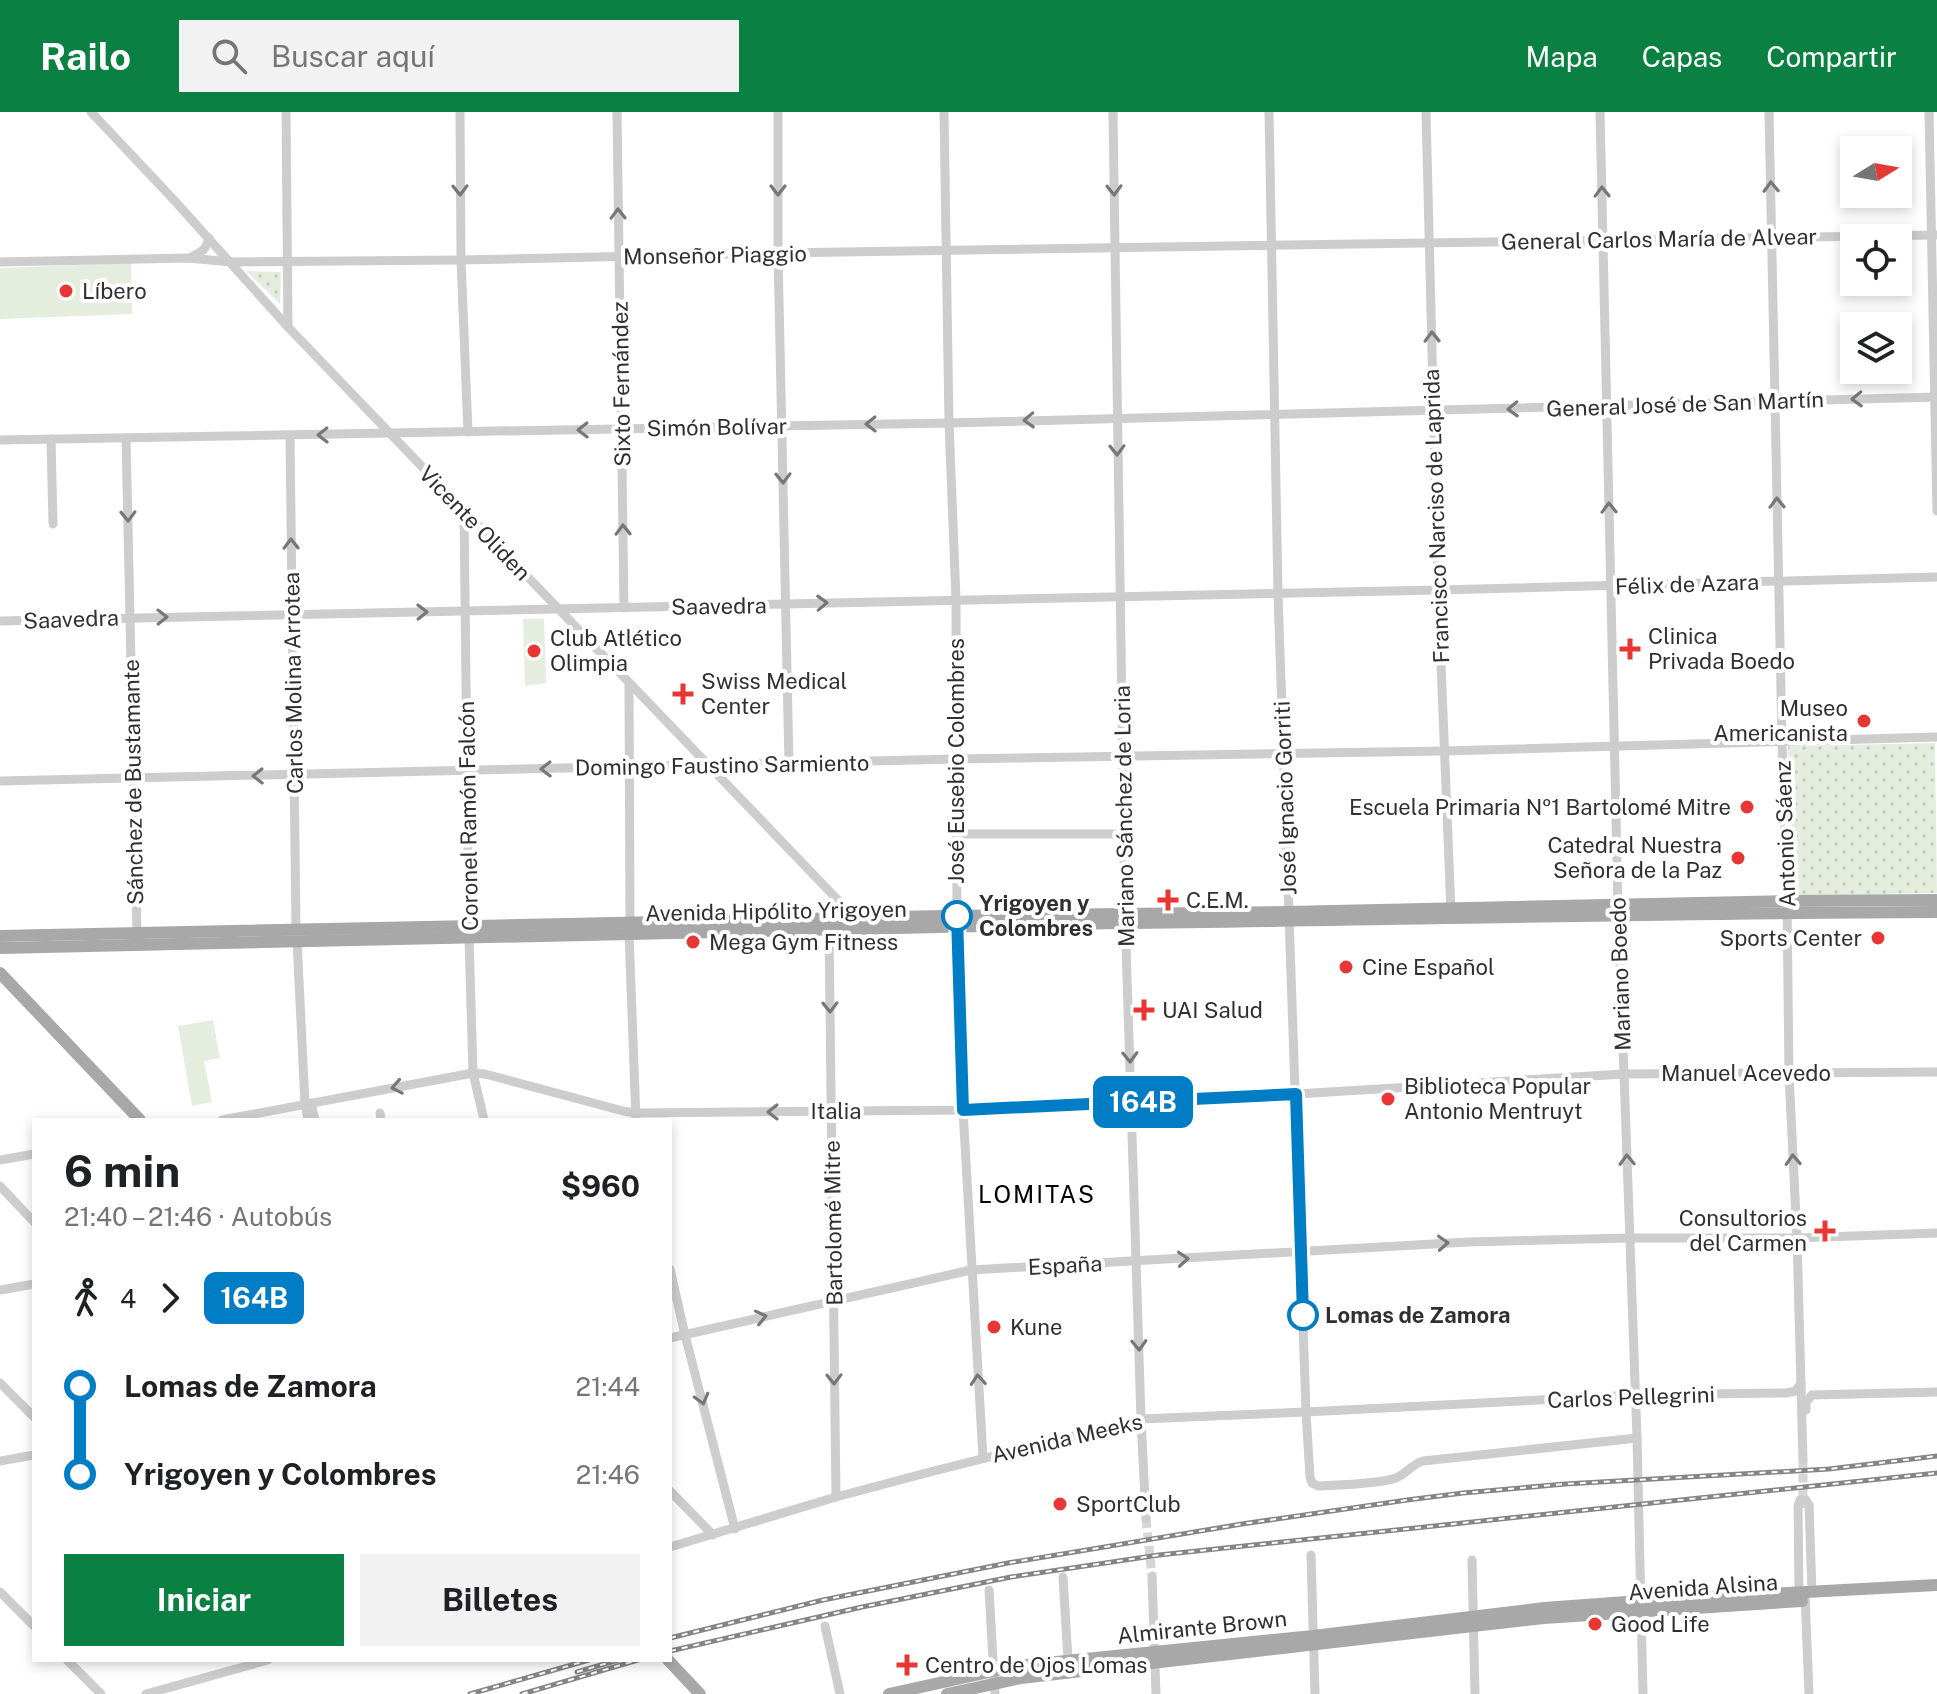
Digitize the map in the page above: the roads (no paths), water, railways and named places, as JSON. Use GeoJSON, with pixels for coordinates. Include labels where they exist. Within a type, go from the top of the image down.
{"type":"FeatureCollection","features":[{"type":"Feature","properties":{"kind":"main road","name":"Avenida Hipólito Yrigoyen"},"geometry":{"type":"LineString","coordinates":[[0,936],[296,935],[1618,911],[1937,900]]}},
{"type":"Feature","properties":{"kind":"main road","name":"Avenida Hipólito Yrigoyen"},"geometry":{"type":"LineString","coordinates":[[1787,907],[1937,912]]}},
{"type":"Feature","properties":{"kind":"main road","name":"Avenida Hipólito Yrigoyen"},"geometry":{"type":"LineString","coordinates":[[0,948],[296,935]]}},
{"type":"Feature","properties":{"kind":"main road"},"geometry":{"type":"LineString","coordinates":[[0,973],[138,1118]]}},
{"type":"Feature","properties":{"kind":"main road","name":"Avenida Alsina"},"geometry":{"type":"LineString","coordinates":[[1473,1621],[1937,1585]]}},
{"type":"Feature","properties":{"kind":"main road","name":"Avenida Alsina"},"geometry":{"type":"LineString","coordinates":[[1805,1594],[1937,1593]]}},
{"type":"Feature","properties":{"kind":"main road","name":"Almirante Brown"},"geometry":{"type":"LineString","coordinates":[[889,1694],[995,1682],[1155,1657],[1473,1621]]}},
{"type":"Feature","properties":{"kind":"main road","name":"Almirante Brown"},"geometry":{"type":"LineString","coordinates":[[947,1694],[1068,1660],[1155,1657]]}},
{"type":"Feature","properties":{"kind":"main road"},"geometry":{"type":"LineString","coordinates":[[670,1662],[700,1694]]}},
{"type":"Feature","properties":{"kind":"street","name":"Vicente Oliden"},"geometry":{"type":"LineString","coordinates":[[91,112],[388,433],[860,924]]}},
{"type":"Feature","properties":{"kind":"street"},"geometry":{"type":"LineString","coordinates":[[286,112],[288,327]]}},
{"type":"Feature","properties":{"kind":"street"},"geometry":{"type":"LineString","coordinates":[[460,112],[461,260],[468,432]]}},
{"type":"Feature","properties":{"kind":"street","name":"Sixto Fernández"},"geometry":{"type":"LineString","coordinates":[[617,112],[624,608]]}},
{"type":"Feature","properties":{"kind":"street"},"geometry":{"type":"LineString","coordinates":[[778,112],[789,764]]}},
{"type":"Feature","properties":{"kind":"street","name":"José Eusebio Colombres"},"geometry":{"type":"LineString","coordinates":[[944,112],[949,423],[956,599],[957,921],[963,1110],[983,1458]]}},
{"type":"Feature","properties":{"kind":"street","name":"Mariano Sánchez de Loria"},"geometry":{"type":"LineString","coordinates":[[1113,112],[1123,834],[1146,1519]]}},
{"type":"Feature","properties":{"kind":"street","name":"José Ignacio Gorriti"},"geometry":{"type":"LineString","coordinates":[[1269,112],[1278,594],[1306,1412],[1312,1483],[1318,1486],[1391,1479],[1399,1477],[1418,1462],[1637,1438]]}},
{"type":"Feature","properties":{"kind":"street","name":"Francisco Narciso de Laprida"},"geometry":{"type":"LineString","coordinates":[[1426,112],[1438,590],[1451,914]]}},
{"type":"Feature","properties":{"kind":"street","name":"Mariano Boedo"},"geometry":{"type":"LineString","coordinates":[[1600,112],[1618,911],[1643,1694]]}},
{"type":"Feature","properties":{"kind":"street","name":"Antonio Sáenz"},"geometry":{"type":"LineString","coordinates":[[1769,112],[1789,1074],[1803,1460]]}},
{"type":"Feature","properties":{"kind":"street"},"geometry":{"type":"LineString","coordinates":[[1929,112],[1934,235],[1937,511]]}},
{"type":"Feature","properties":{"kind":"street","name":"General Carlos María de Alvear"},"geometry":{"type":"LineString","coordinates":[[1429,243],[1934,235]]}},
{"type":"Feature","properties":{"kind":"street"},"geometry":{"type":"LineString","coordinates":[[188,258],[202,252],[209,238]]}},
{"type":"Feature","properties":{"kind":"street","name":"Monseñor Piaggio"},"geometry":{"type":"LineString","coordinates":[[0,262],[188,258],[231,262],[461,260],[1429,243]]}},
{"type":"Feature","properties":{"kind":"street","name":"General José de San Martín"},"geometry":{"type":"LineString","coordinates":[[1433,411],[1936,397]]}},
{"type":"Feature","properties":{"kind":"street","name":"Simón Bolívar"},"geometry":{"type":"LineString","coordinates":[[0,440],[621,430],[1433,411]]}},
{"type":"Feature","properties":{"kind":"street","name":"Carlos Molina Arrotea"},"geometry":{"type":"LineString","coordinates":[[290,436],[296,935],[308,1104]]}},
{"type":"Feature","properties":{"kind":"street","name":"Sánchez de Bustamante"},"geometry":{"type":"LineString","coordinates":[[126,438],[137,934]]}},
{"type":"Feature","properties":{"kind":"street"},"geometry":{"type":"LineString","coordinates":[[51,439],[53,524]]}},
{"type":"Feature","properties":{"kind":"street","name":"Coronel Ramón Falcón"},"geometry":{"type":"LineString","coordinates":[[464,511],[473,1073],[484,1118]]}},
{"type":"Feature","properties":{"kind":"street","name":"Félix de Azara"},"geometry":{"type":"LineString","coordinates":[[1438,590],[1937,577]]}},
{"type":"Feature","properties":{"kind":"street","name":"Saavedra"},"geometry":{"type":"LineString","coordinates":[[0,621],[1438,590]]}},
{"type":"Feature","properties":{"kind":"street"},"geometry":{"type":"LineString","coordinates":[[629,683],[635,1116]]}},
{"type":"Feature","properties":{"kind":"street","name":"Domingo Faustino Sarmiento"},"geometry":{"type":"LineString","coordinates":[[0,781],[956,759],[1284,755],[1937,737]]}},
{"type":"Feature","properties":{"kind":"street"},"geometry":{"type":"LineString","coordinates":[[956,834],[1123,834]]}},
{"type":"Feature","properties":{"kind":"street","name":"Bartolomé Mitre"},"geometry":{"type":"LineString","coordinates":[[836,1497],[830,924],[838,901]]}},
{"type":"Feature","properties":{"kind":"street","name":"Manuel Acevedo"},"geometry":{"type":"LineString","coordinates":[[1459,1084],[1624,1074],[1937,1072]]}},
{"type":"Feature","properties":{"kind":"street","name":"Italia"},"geometry":{"type":"LineString","coordinates":[[233,1118],[473,1073],[635,1116],[963,1110],[1459,1084]]}},
{"type":"Feature","properties":{"kind":"street"},"geometry":{"type":"LineString","coordinates":[[308,1104],[308,1118]]}},
{"type":"Feature","properties":{"kind":"street"},"geometry":{"type":"LineString","coordinates":[[308,1104],[314,1118]]}},
{"type":"Feature","properties":{"kind":"street"},"geometry":{"type":"LineString","coordinates":[[0,1160],[32,1154]]}},
{"type":"Feature","properties":{"kind":"street"},"geometry":{"type":"LineString","coordinates":[[0,1186],[32,1220]]}},
{"type":"Feature","properties":{"kind":"street","name":"España"},"geometry":{"type":"LineString","coordinates":[[672,1338],[971,1270],[1468,1242],[1937,1233]]}},
{"type":"Feature","properties":{"kind":"street"},"geometry":{"type":"LineString","coordinates":[[672,1278],[735,1529]]}},
{"type":"Feature","properties":{"kind":"street"},"geometry":{"type":"LineString","coordinates":[[0,1290],[32,1284]]}},
{"type":"Feature","properties":{"kind":"street"},"geometry":{"type":"LineString","coordinates":[[0,1383],[32,1415]]}},
{"type":"Feature","properties":{"kind":"street"},"geometry":{"type":"LineString","coordinates":[[1786,1393],[1796,1391],[1801,1383]]}},
{"type":"Feature","properties":{"kind":"street"},"geometry":{"type":"LineString","coordinates":[[1801,1383],[1805,1393],[1812,1395],[1937,1392]]}},
{"type":"Feature","properties":{"kind":"street"},"geometry":{"type":"LineString","coordinates":[[1786,1393],[1795,1398],[1798,1405],[1798,1459],[1801,1466],[1807,1462],[1806,1407],[1812,1395]]}},
{"type":"Feature","properties":{"kind":"street","name":"Carlos Pellegrini"},"geometry":{"type":"LineString","coordinates":[[1476,1402],[1786,1393]]}},
{"type":"Feature","properties":{"kind":"street","name":"Avenida Meeks"},"geometry":{"type":"LineString","coordinates":[[672,1546],[836,1497],[1141,1419],[1476,1402]]}},
{"type":"Feature","properties":{"kind":"street"},"geometry":{"type":"LineString","coordinates":[[0,1461],[32,1455]]}},
{"type":"Feature","properties":{"kind":"street"},"geometry":{"type":"LineString","coordinates":[[672,1493],[713,1535]]}},
{"type":"Feature","properties":{"kind":"street"},"geometry":{"type":"LineString","coordinates":[[1800,1500],[1806,1500],[1809,1505],[1805,1594],[1800,1500]]}},
{"type":"Feature","properties":{"kind":"street"},"geometry":{"type":"LineString","coordinates":[[1803,1508],[1809,1694]]}},
{"type":"Feature","properties":{"kind":"street"},"geometry":{"type":"LineString","coordinates":[[1311,1555],[1315,1694]]}},
{"type":"Feature","properties":{"kind":"street"},"geometry":{"type":"LineString","coordinates":[[1472,1560],[1475,1694]]}},
{"type":"Feature","properties":{"kind":"street"},"geometry":{"type":"LineString","coordinates":[[1152,1576],[1156,1694]]}},
{"type":"Feature","properties":{"kind":"street"},"geometry":{"type":"LineString","coordinates":[[1063,1577],[1068,1660]]}},
{"type":"Feature","properties":{"kind":"street"},"geometry":{"type":"LineString","coordinates":[[989,1590],[995,1682]]}},
{"type":"Feature","properties":{"kind":"street"},"geometry":{"type":"LineString","coordinates":[[0,1592],[32,1624]]}},
{"type":"Feature","properties":{"kind":"street"},"geometry":{"type":"LineString","coordinates":[[825,1626],[840,1694]]}},
{"type":"Feature","properties":{"kind":"street"},"geometry":{"type":"LineString","coordinates":[[69,1662],[101,1694]]}},
{"type":"Feature","properties":{"kind":"street"},"geometry":{"type":"LineString","coordinates":[[146,1694],[261,1662]]}},
{"type":"Feature","properties":{"kind":"tunnel"},"geometry":{"type":"LineString","coordinates":[[1803,1460],[1803,1508]]}},
{"type":"Feature","properties":{"kind":"tunnel"},"geometry":{"type":"LineString","coordinates":[[1146,1519],[1152,1576]]}},
{"type":"Feature","properties":{"kind":"railway"},"geometry":{"type":"LineString","coordinates":[[672,1638],[823,1600],[1008,1563],[1407,1500],[1565,1484],[1829,1469],[1937,1456]]}},
{"type":"Feature","properties":{"kind":"railway"},"geometry":{"type":"LineString","coordinates":[[672,1651],[1011,1577],[1159,1555],[1937,1473]]}},
{"type":"Feature","properties":{"kind":"railway"},"geometry":{"type":"LineString","coordinates":[[470,1694],[582,1662]]}},
{"type":"Feature","properties":{"kind":"railway"},"geometry":{"type":"LineString","coordinates":[[577,1672],[611,1662]]}},
{"type":"Feature","properties":{"kind":"railway"},"geometry":{"type":"LineString","coordinates":[[522,1694],[631,1662]]}},
{"type":"Feature","properties":{"kind":"place","name":"Líbero"},"geometry":{"type":"Point","coordinates":[66,291]}},
{"type":"Feature","properties":{"kind":"place","name":"Clinica Privada Boedo"},"geometry":{"type":"Point","coordinates":[1630,649]}},
{"type":"Feature","properties":{"kind":"place","name":"Club Atlético Olimpia"},"geometry":{"type":"Point","coordinates":[534,651]}},
{"type":"Feature","properties":{"kind":"place","name":"Swiss Medical Center"},"geometry":{"type":"Point","coordinates":[683,694]}},
{"type":"Feature","properties":{"kind":"place","name":"Museo Americanista"},"geometry":{"type":"Point","coordinates":[1864,721]}},
{"type":"Feature","properties":{"kind":"place","name":"Escuela Primaria Nº1 Bartolomé Mitre"},"geometry":{"type":"Point","coordinates":[1747,807]}},
{"type":"Feature","properties":{"kind":"place","name":"Catedral Nuestra Señora de la Paz"},"geometry":{"type":"Point","coordinates":[1738,858]}},
{"type":"Feature","properties":{"kind":"place","name":"C.E.M."},"geometry":{"type":"Point","coordinates":[1168,900]}},
{"type":"Feature","properties":{"kind":"place","name":"Yrigoyen y Colombres"},"geometry":{"type":"Point","coordinates":[957,916]}},
{"type":"Feature","properties":{"kind":"place","name":"Sports Center"},"geometry":{"type":"Point","coordinates":[1878,938]}},
{"type":"Feature","properties":{"kind":"place","name":"Mega Gym Fitness"},"geometry":{"type":"Point","coordinates":[693,942]}},
{"type":"Feature","properties":{"kind":"place","name":"Cine Español"},"geometry":{"type":"Point","coordinates":[1346,967]}},
{"type":"Feature","properties":{"kind":"place","name":"UAI Salud"},"geometry":{"type":"Point","coordinates":[1144,1010]}},
{"type":"Feature","properties":{"kind":"place","name":"Biblioteca Popular Antonio Mentruyt"},"geometry":{"type":"Point","coordinates":[1388,1099]}},
{"type":"Feature","properties":{"kind":"place","name":"Consultorios del Carmen"},"geometry":{"type":"Point","coordinates":[1825,1231]}},
{"type":"Feature","properties":{"kind":"place","name":"Lomas de Zamora"},"geometry":{"type":"Point","coordinates":[1303,1315]}},
{"type":"Feature","properties":{"kind":"place","name":"Kune"},"geometry":{"type":"Point","coordinates":[994,1327]}},
{"type":"Feature","properties":{"kind":"place","name":"SportClub"},"geometry":{"type":"Point","coordinates":[1060,1504]}},
{"type":"Feature","properties":{"kind":"place","name":"Good Life"},"geometry":{"type":"Point","coordinates":[1595,1624]}},
{"type":"Feature","properties":{"kind":"place","name":"Centro de Ojos Lomas"},"geometry":{"type":"Point","coordinates":[907,1665]}},
{"type":"Feature","properties":{"kind":"district","name":"LOMITAS"},"geometry":{"type":"Point","coordinates":[1037,1195]}}]}
